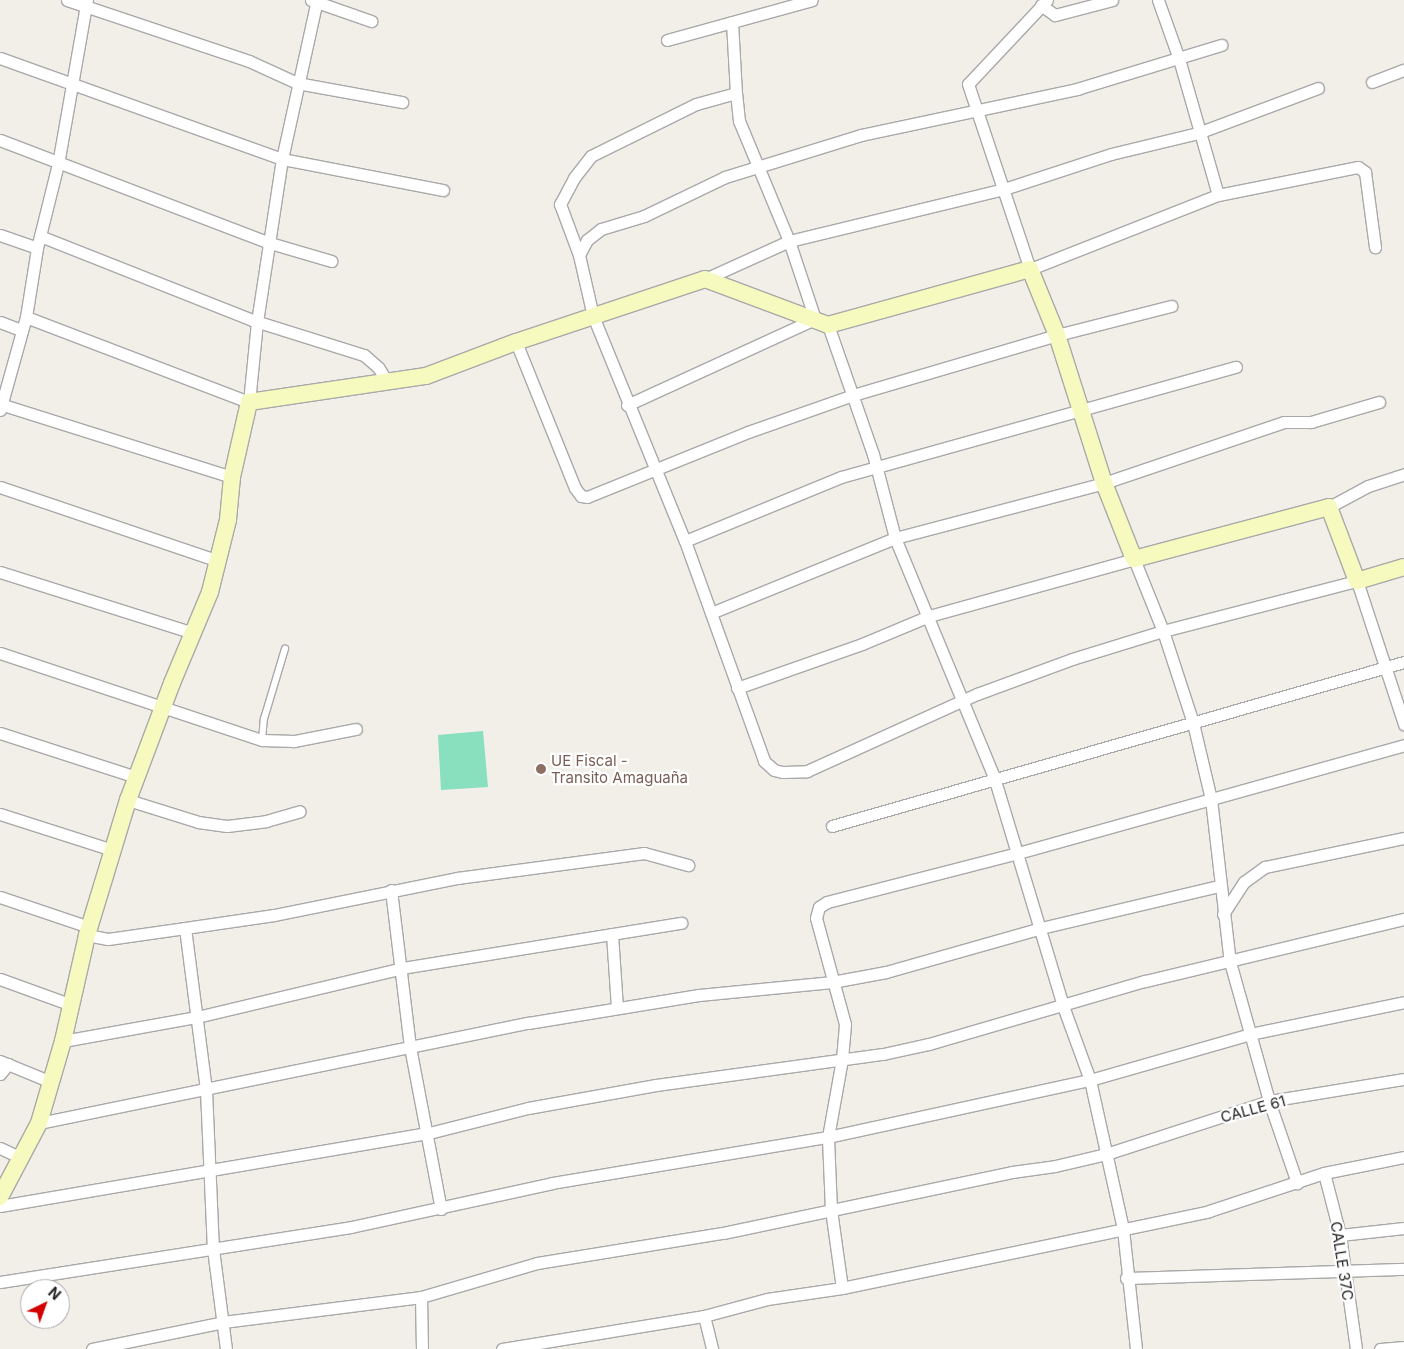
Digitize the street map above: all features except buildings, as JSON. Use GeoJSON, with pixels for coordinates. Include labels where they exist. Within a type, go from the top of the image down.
{"type":"FeatureCollection","features":[{"type":"Feature","properties":{"kind":"street"},"geometry":{"type":"LineString","coordinates":[[67,0],[86,4],[249,61],[297,83],[402,102]]}},
{"type":"Feature","properties":{"kind":"street"},"geometry":{"type":"LineString","coordinates":[[667,40],[812,0]]}},
{"type":"Feature","properties":{"kind":"street"},"geometry":{"type":"LineString","coordinates":[[1112,0],[1055,15],[1044,2],[968,84],[976,113],[1004,189],[1030,269],[1057,335],[1104,482],[1164,631],[1193,723],[1211,800],[1219,886],[1230,962],[1269,1101],[1297,1183]]}},
{"type":"Feature","properties":{"kind":"street"},"geometry":{"type":"LineString","coordinates":[[1158,0],[1180,59],[1198,133],[1218,195]]}},
{"type":"Feature","properties":{"kind":"street"},"geometry":{"type":"LineString","coordinates":[[0,1197],[38,1123],[63,1041],[88,931],[128,800],[162,708],[210,592],[228,520],[232,477],[249,402],[257,322],[282,159],[315,1],[371,21]]}},
{"type":"Feature","properties":{"kind":"street"},"geometry":{"type":"LineString","coordinates":[[86,4],[58,164],[37,248],[26,317],[0,406],[232,477]]}},
{"type":"Feature","properties":{"kind":"street"},"geometry":{"type":"LineString","coordinates":[[732,22],[739,121],[821,322],[853,395],[877,468],[895,538],[964,700],[994,777],[1063,1006],[1090,1080],[1123,1228],[1126,1278],[1136,1349]]}},
{"type":"Feature","properties":{"kind":"street"},"geometry":{"type":"LineString","coordinates":[[579,255],[587,240],[601,229],[644,216],[725,177],[758,169],[862,136],[976,113],[1077,89],[1180,59],[1221,44]]}},
{"type":"Feature","properties":{"kind":"street"},"geometry":{"type":"LineString","coordinates":[[0,58],[282,159],[443,190]]}},
{"type":"Feature","properties":{"kind":"street"},"geometry":{"type":"LineString","coordinates":[[1372,82],[1404,70]]}},
{"type":"Feature","properties":{"kind":"street"},"geometry":{"type":"LineString","coordinates":[[26,317],[249,402],[388,383],[426,376],[516,342],[705,279],[789,241],[1004,189],[1111,154],[1198,133],[1318,88]]}},
{"type":"Feature","properties":{"kind":"street"},"geometry":{"type":"LineString","coordinates":[[736,93],[696,104],[591,156],[560,204],[579,255],[593,316],[628,405],[657,468],[764,761],[774,770],[783,772],[807,771],[831,762],[964,700],[1072,659],[1164,631],[1404,567]]}},
{"type":"Feature","properties":{"kind":"street"},"geometry":{"type":"LineString","coordinates":[[0,140],[58,164],[270,243],[331,261]]}},
{"type":"Feature","properties":{"kind":"street"},"geometry":{"type":"LineString","coordinates":[[628,405],[821,322],[1030,269],[1218,195],[1358,167],[1365,172],[1375,247]]}},
{"type":"Feature","properties":{"kind":"street"},"geometry":{"type":"LineString","coordinates":[[0,235],[37,248]]}},
{"type":"Feature","properties":{"kind":"street"},"geometry":{"type":"LineString","coordinates":[[40,236],[257,322],[364,354],[378,366],[388,383]]}},
{"type":"Feature","properties":{"kind":"street"},"geometry":{"type":"LineString","coordinates":[[705,279],[821,322]]}},
{"type":"Feature","properties":{"kind":"street"},"geometry":{"type":"LineString","coordinates":[[516,342],[580,496],[586,497],[657,468],[853,395],[1057,335],[1171,306]]}},
{"type":"Feature","properties":{"kind":"street"},"geometry":{"type":"LineString","coordinates":[[0,322],[21,330]]}},
{"type":"Feature","properties":{"kind":"street"},"geometry":{"type":"LineString","coordinates":[[685,541],[841,477],[1081,412],[1236,367]]}},
{"type":"Feature","properties":{"kind":"street"},"geometry":{"type":"LineString","coordinates":[[711,613],[895,538],[1104,482],[1284,422],[1311,422],[1379,402]]}},
{"type":"Feature","properties":{"kind":"street"},"geometry":{"type":"LineString","coordinates":[[737,688],[862,644],[929,616],[1329,507],[1368,486],[1404,474]]}},
{"type":"Feature","properties":{"kind":"street"},"geometry":{"type":"LineString","coordinates":[[0,487],[218,561]]}},
{"type":"Feature","properties":{"kind":"street"},"geometry":{"type":"LineString","coordinates":[[1329,507],[1357,581],[1404,724]]}},
{"type":"Feature","properties":{"kind":"street"},"geometry":{"type":"LineString","coordinates":[[0,572],[193,633]]}},
{"type":"Feature","properties":{"kind":"street"},"geometry":{"type":"LineString","coordinates":[[0,653],[262,740],[294,741],[356,729]]}},
{"type":"Feature","properties":{"kind":"street"},"geometry":{"type":"LineString","coordinates":[[832,826],[994,777],[1193,723],[1404,662]]}},
{"type":"Feature","properties":{"kind":"street"},"geometry":{"type":"LineString","coordinates":[[0,733],[136,777]]}},
{"type":"Feature","properties":{"kind":"street"},"geometry":{"type":"LineString","coordinates":[[842,1288],[831,1210],[828,1137],[842,1060],[845,1024],[816,918],[819,907],[827,902],[1018,853],[1404,745]]}},
{"type":"Feature","properties":{"kind":"street"},"geometry":{"type":"LineString","coordinates":[[128,800],[198,822],[227,826],[266,821],[300,811]]}},
{"type":"Feature","properties":{"kind":"street"},"geometry":{"type":"LineString","coordinates":[[0,814],[113,850]]}},
{"type":"Feature","properties":{"kind":"street"},"geometry":{"type":"LineString","coordinates":[[1223,914],[1244,882],[1265,867],[1404,838]]}},
{"type":"Feature","properties":{"kind":"street"},"geometry":{"type":"LineString","coordinates":[[0,896],[108,939],[274,914],[391,890],[644,853],[688,865]]}},
{"type":"Feature","properties":{"kind":"street"},"geometry":{"type":"LineString","coordinates":[[38,1123],[410,1047],[618,1007],[832,982],[935,960],[1041,928],[1219,886]]}},
{"type":"Feature","properties":{"kind":"street"},"geometry":{"type":"LineString","coordinates":[[391,890],[402,968],[410,1047],[429,1133],[441,1209]]}},
{"type":"Feature","properties":{"kind":"street"},"geometry":{"type":"LineString","coordinates":[[0,1206],[429,1133],[528,1108],[656,1084],[842,1060],[929,1044],[1145,981],[1404,919]]}},
{"type":"Feature","properties":{"kind":"street"},"geometry":{"type":"LineString","coordinates":[[63,1041],[197,1017],[402,968],[681,923]]}},
{"type":"Feature","properties":{"kind":"street"},"geometry":{"type":"LineString","coordinates":[[185,928],[206,1090],[213,1249],[226,1349]]}},
{"type":"Feature","properties":{"kind":"street"},"geometry":{"type":"LineString","coordinates":[[612,934],[618,1007]]}},
{"type":"Feature","properties":{"kind":"street"},"geometry":{"type":"LineString","coordinates":[[0,980],[72,1005]]}},
{"type":"Feature","properties":{"kind":"street"},"geometry":{"type":"LineString","coordinates":[[0,1282],[213,1249],[441,1209],[552,1183],[828,1137],[1090,1080],[1250,1034],[1404,1002]]}},
{"type":"Feature","properties":{"kind":"street"},"geometry":{"type":"LineString","coordinates":[[0,1074],[4,1062],[51,1082]]}},
{"type":"Feature","properties":{"kind":"street","name":"CALLE 61"},"geometry":{"type":"LineString","coordinates":[[92,1349],[223,1322],[420,1297],[537,1263],[723,1233],[1106,1154],[1269,1101],[1404,1079]]}},
{"type":"Feature","properties":{"kind":"street"},"geometry":{"type":"LineString","coordinates":[[0,1148],[20,1157]]}},
{"type":"Feature","properties":{"kind":"street"},"geometry":{"type":"LineString","coordinates":[[502,1349],[544,1346],[704,1316],[767,1299],[842,1288],[1209,1211],[1324,1174],[1404,1157]]}},
{"type":"Feature","properties":{"kind":"street","name":"CALLE 37C"},"geometry":{"type":"LineString","coordinates":[[1324,1174],[1340,1235],[1343,1269],[1356,1349]]}},
{"type":"Feature","properties":{"kind":"street"},"geometry":{"type":"LineString","coordinates":[[1340,1235],[1404,1228]]}},
{"type":"Feature","properties":{"kind":"street"},"geometry":{"type":"LineString","coordinates":[[1126,1278],[1343,1269],[1404,1269]]}},
{"type":"Feature","properties":{"kind":"street"},"geometry":{"type":"LineString","coordinates":[[420,1297],[422,1349]]}},
{"type":"Feature","properties":{"kind":"street"},"geometry":{"type":"LineString","coordinates":[[704,1316],[712,1349]]}},
{"type":"Feature","properties":{"kind":"street"},"geometry":{"type":"LineString","coordinates":[[1380,1349],[1404,1347]]}},
{"type":"Feature","properties":{"kind":"lane"},"geometry":{"type":"LineString","coordinates":[[262,740],[264,719],[285,649]]}},
{"type":"Feature","properties":{"kind":"green space"},"geometry":{"type":"Polygon","coordinates":[[[483,731],[488,787],[441,790],[438,735],[483,731]]]}},
{"type":"Feature","properties":{"kind":"place","name":"UE Fiscal - Transito Amaguaña"},"geometry":{"type":"Point","coordinates":[541,769]}}]}
